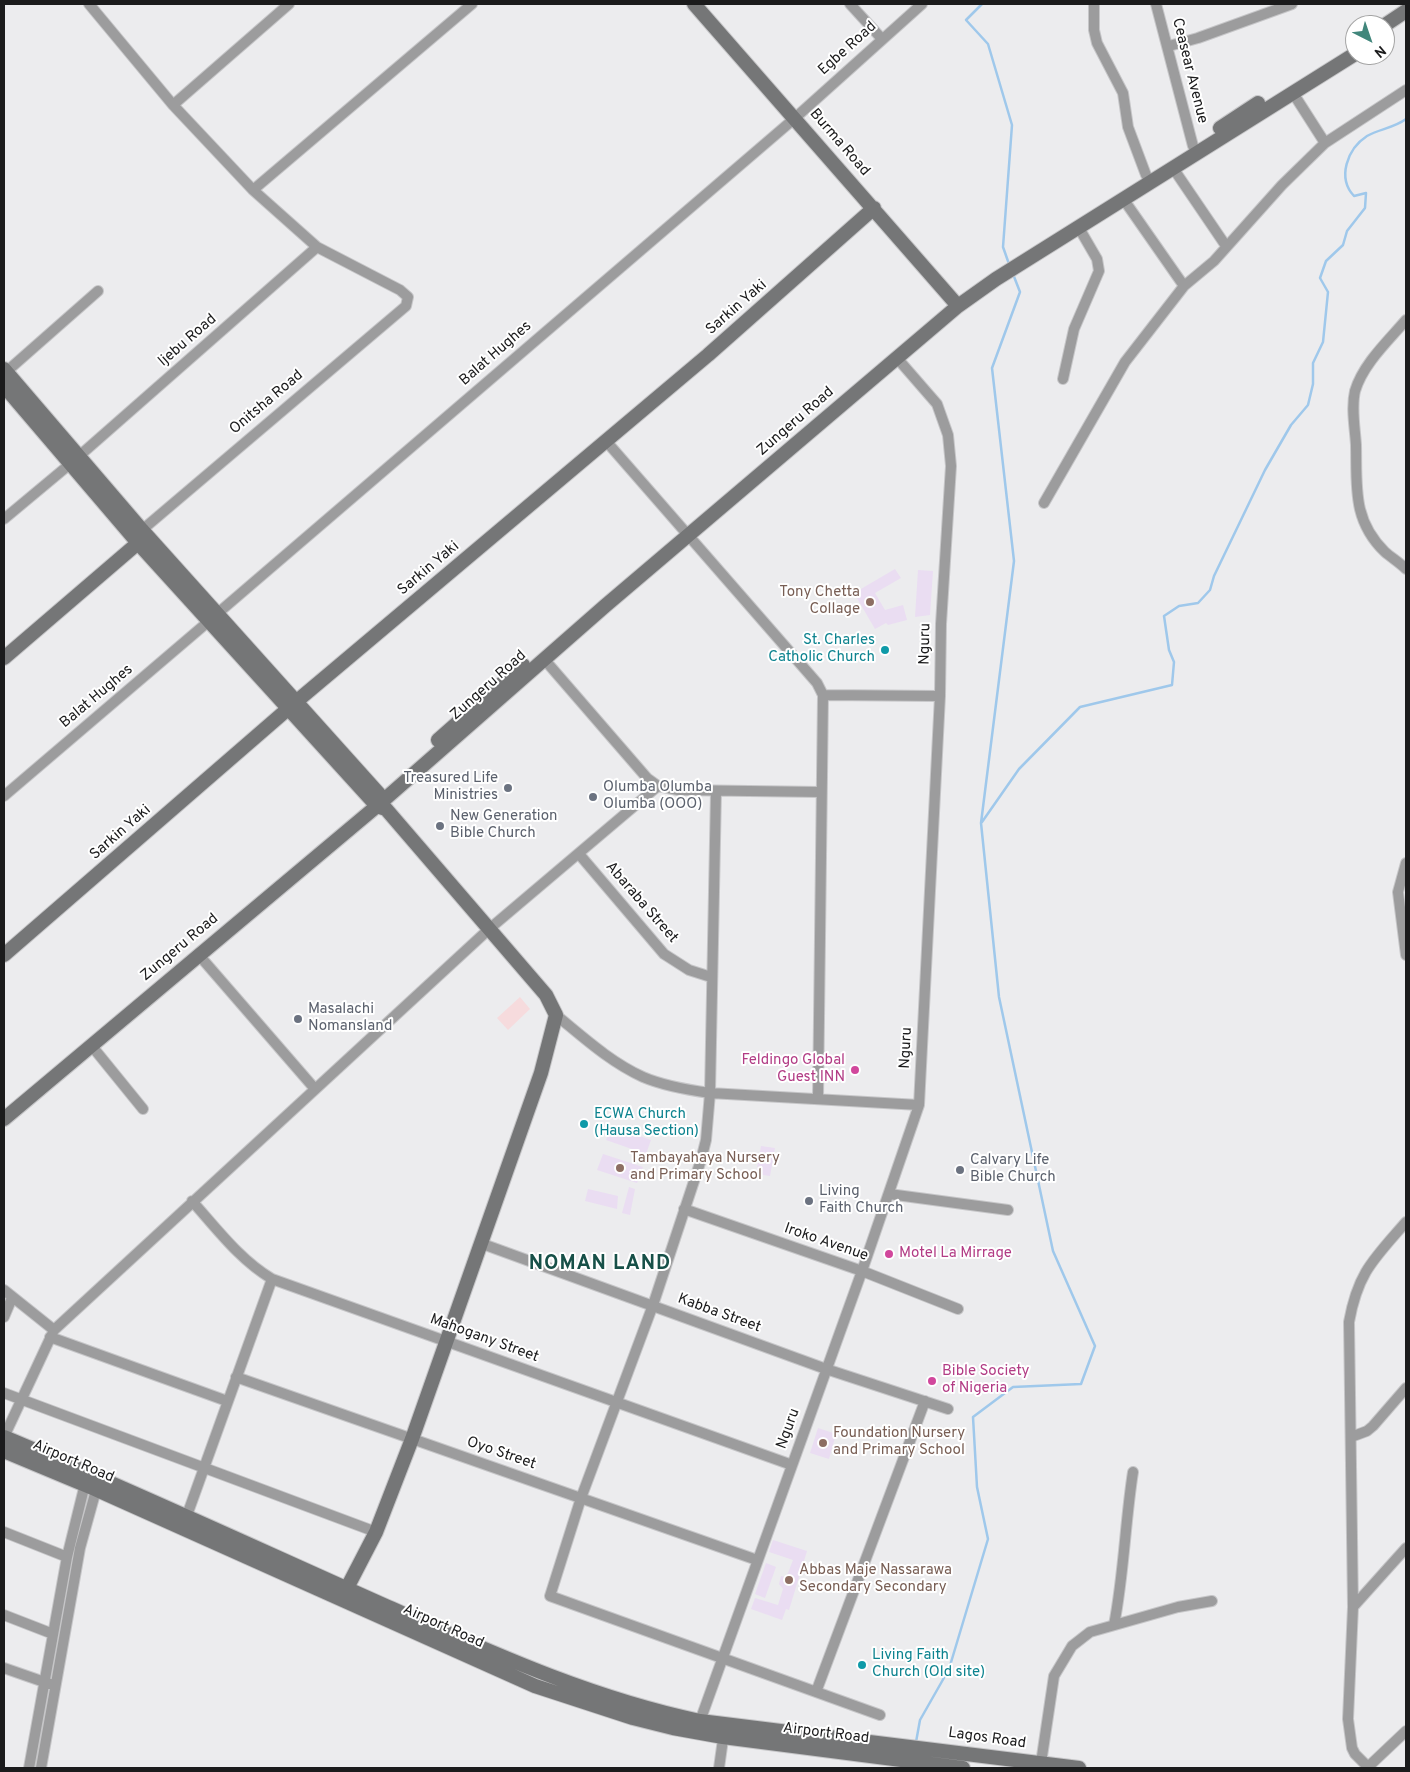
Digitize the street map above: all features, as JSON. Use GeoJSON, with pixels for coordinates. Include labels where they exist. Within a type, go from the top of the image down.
{"type":"FeatureCollection","features":[{"type":"Feature","properties":{"kind":"street"},"geometry":{"type":"LineString","coordinates":[[89,4],[173,105],[253,190],[317,248]]}},
{"type":"Feature","properties":{"kind":"street"},"geometry":{"type":"LineString","coordinates":[[173,105],[289,4]]}},
{"type":"Feature","properties":{"kind":"street"},"geometry":{"type":"LineString","coordinates":[[253,190],[472,4]]}},
{"type":"Feature","properties":{"kind":"street","name":"Burma Road"},"geometry":{"type":"LineString","coordinates":[[694,4],[955,303]]}},
{"type":"Feature","properties":{"kind":"street"},"geometry":{"type":"LineString","coordinates":[[850,4],[882,39]]}},
{"type":"Feature","properties":{"kind":"street","name":"Egbe Road"},"geometry":{"type":"LineString","coordinates":[[795,118],[922,4]]}},
{"type":"Feature","properties":{"kind":"street"},"geometry":{"type":"LineString","coordinates":[[1094,4],[1094,30],[1097,43],[1124,93],[1128,126],[1146,175]]}},
{"type":"Feature","properties":{"kind":"street","name":"Ceasear Avenue"},"geometry":{"type":"LineString","coordinates":[[1156,4],[1193,146]]}},
{"type":"Feature","properties":{"kind":"street"},"geometry":{"type":"LineString","coordinates":[[1168,46],[1198,38],[1292,4]]}},
{"type":"Feature","properties":{"kind":"street"},"geometry":{"type":"LineString","coordinates":[[1395,23],[1404,12]]}},
{"type":"Feature","properties":{"kind":"street"},"geometry":{"type":"LineString","coordinates":[[1013,266],[1146,175],[1237,116],[1345,50]]}},
{"type":"Feature","properties":{"kind":"street"},"geometry":{"type":"LineString","coordinates":[[1013,266],[1079,228],[1345,60]]}},
{"type":"Feature","properties":{"kind":"street"},"geometry":{"type":"LineString","coordinates":[[1044,503],[1126,362],[1184,286],[1214,262],[1226,246],[1325,143],[1406,90]]}},
{"type":"Feature","properties":{"kind":"street"},"geometry":{"type":"LineString","coordinates":[[1293,92],[1325,143]]}},
{"type":"Feature","properties":{"kind":"street","name":"Balat Hughes"},"geometry":{"type":"LineString","coordinates":[[4,796],[795,118]]}},
{"type":"Feature","properties":{"kind":"street"},"geometry":{"type":"LineString","coordinates":[[1173,168],[1226,246]]}},
{"type":"Feature","properties":{"kind":"street"},"geometry":{"type":"LineString","coordinates":[[1124,200],[1184,286]]}},
{"type":"Feature","properties":{"kind":"street","name":"Sarkin Yaki"},"geometry":{"type":"LineString","coordinates":[[4,955],[293,705],[606,441],[874,208]]}},
{"type":"Feature","properties":{"kind":"street"},"geometry":{"type":"LineString","coordinates":[[1063,379],[1074,329],[1098,271],[1098,259],[1079,228]]}},
{"type":"Feature","properties":{"kind":"street","name":"Onitsha Road"},"geometry":{"type":"LineString","coordinates":[[4,658],[406,306],[408,297],[400,290],[317,248]]}},
{"type":"Feature","properties":{"kind":"street","name":"Ijebu Road"},"geometry":{"type":"LineString","coordinates":[[4,519],[74,461],[317,248]]}},
{"type":"Feature","properties":{"kind":"street","name":"Zungeru Road"},"geometry":{"type":"LineString","coordinates":[[4,1119],[379,801],[544,659],[687,532],[896,358],[955,303],[994,276],[1013,266]]}},
{"type":"Feature","properties":{"kind":"street"},"geometry":{"type":"LineString","coordinates":[[74,461],[5,371],[98,291]]}},
{"type":"Feature","properties":{"kind":"street"},"geometry":{"type":"LineString","coordinates":[[4,1109],[379,801],[538,652],[687,532],[955,303]]}},
{"type":"Feature","properties":{"kind":"street"},"geometry":{"type":"LineString","coordinates":[[1406,320],[1373,358],[1356,391],[1354,408],[1357,501],[1373,536],[1385,551],[1406,569]]}},
{"type":"Feature","properties":{"kind":"street","name":"Nguru"},"geometry":{"type":"LineString","coordinates":[[700,1721],[862,1271],[919,1105],[940,696],[941,624],[951,466],[948,435],[938,404],[896,358]]}},
{"type":"Feature","properties":{"kind":"street"},"geometry":{"type":"LineString","coordinates":[[4,386],[74,461],[140,537],[379,801],[488,930],[546,995],[556,1015],[607,1056],[643,1077],[680,1088],[710,1093],[919,1105]]}},
{"type":"Feature","properties":{"kind":"street"},"geometry":{"type":"LineString","coordinates":[[606,441],[817,682],[822,694],[818,1100]]}},
{"type":"Feature","properties":{"kind":"street"},"geometry":{"type":"LineString","coordinates":[[544,659],[647,778],[658,786],[716,791],[820,792]]}},
{"type":"Feature","properties":{"kind":"street"},"geometry":{"type":"LineString","coordinates":[[822,694],[940,696]]}},
{"type":"Feature","properties":{"kind":"street"},"geometry":{"type":"LineString","coordinates":[[4,1437],[52,1334],[192,1201],[488,930],[658,786]]}},
{"type":"Feature","properties":{"kind":"street"},"geometry":{"type":"LineString","coordinates":[[716,791],[710,1093],[706,1140],[653,1305],[581,1498],[550,1596],[880,1715]]}},
{"type":"Feature","properties":{"kind":"street","name":"Abaraba Street"},"geometry":{"type":"LineString","coordinates":[[579,854],[664,954],[689,970],[711,977]]}},
{"type":"Feature","properties":{"kind":"street"},"geometry":{"type":"LineString","coordinates":[[1406,863],[1398,892],[1406,955]]}},
{"type":"Feature","properties":{"kind":"street"},"geometry":{"type":"LineString","coordinates":[[198,954],[315,1089]]}},
{"type":"Feature","properties":{"kind":"street"},"geometry":{"type":"LineString","coordinates":[[347,1588],[376,1532],[412,1439],[541,1073],[556,1015]]}},
{"type":"Feature","properties":{"kind":"street"},"geometry":{"type":"LineString","coordinates":[[91,1045],[143,1109]]}},
{"type":"Feature","properties":{"kind":"street"},"geometry":{"type":"LineString","coordinates":[[889,1194],[1008,1210]]}},
{"type":"Feature","properties":{"kind":"street","name":"Mahogany Street"},"geometry":{"type":"LineString","coordinates":[[192,1201],[240,1254],[258,1270],[272,1279],[792,1465]]}},
{"type":"Feature","properties":{"kind":"street","name":"Iroko Avenue"},"geometry":{"type":"LineString","coordinates":[[684,1209],[862,1271],[958,1309]]}},
{"type":"Feature","properties":{"kind":"street"},"geometry":{"type":"LineString","coordinates":[[1406,1222],[1370,1264],[1354,1294],[1349,1322],[1353,1607],[1348,1719],[1352,1748],[1368,1768],[1406,1731]]}},
{"type":"Feature","properties":{"kind":"street","name":"Kabba Street"},"geometry":{"type":"LineString","coordinates":[[480,1243],[826,1369],[948,1410]]}},
{"type":"Feature","properties":{"kind":"street"},"geometry":{"type":"LineString","coordinates":[[186,1518],[272,1279]]}},
{"type":"Feature","properties":{"kind":"street"},"geometry":{"type":"LineString","coordinates":[[4,1290],[52,1334],[227,1401]]}},
{"type":"Feature","properties":{"kind":"street"},"geometry":{"type":"LineString","coordinates":[[4,1317],[12,1298]]}},
{"type":"Feature","properties":{"kind":"street","name":"Oyo Street"},"geometry":{"type":"LineString","coordinates":[[236,1377],[757,1560]]}},
{"type":"Feature","properties":{"kind":"street"},"geometry":{"type":"LineString","coordinates":[[1351,1437],[1368,1431],[1406,1388]]}},
{"type":"Feature","properties":{"kind":"street"},"geometry":{"type":"LineString","coordinates":[[4,1393],[203,1469],[376,1532]]}},
{"type":"Feature","properties":{"kind":"street"},"geometry":{"type":"LineString","coordinates":[[816,1692],[925,1401]]}},
{"type":"Feature","properties":{"kind":"street","name":"Airport Road"},"geometry":{"type":"LineString","coordinates":[[4,1437],[92,1481],[536,1686],[633,1718],[963,1768]]}},
{"type":"Feature","properties":{"kind":"street","name":"Airport Road"},"geometry":{"type":"LineString","coordinates":[[4,1450],[92,1481],[186,1518],[490,1652],[591,1692],[651,1711],[700,1721],[724,1731],[890,1744]]}},
{"type":"Feature","properties":{"kind":"street"},"geometry":{"type":"LineString","coordinates":[[1114,1625],[1122,1583],[1127,1509],[1133,1472]]}},
{"type":"Feature","properties":{"kind":"street"},"geometry":{"type":"LineString","coordinates":[[29,1768],[67,1557],[92,1481]]}},
{"type":"Feature","properties":{"kind":"street"},"geometry":{"type":"LineString","coordinates":[[41,1768],[92,1481]]}},
{"type":"Feature","properties":{"kind":"street"},"geometry":{"type":"LineString","coordinates":[[4,1532],[67,1557]]}},
{"type":"Feature","properties":{"kind":"street"},"geometry":{"type":"LineString","coordinates":[[1353,1607],[1406,1548]]}},
{"type":"Feature","properties":{"kind":"street"},"geometry":{"type":"LineString","coordinates":[[1041,1763],[1054,1676],[1060,1663],[1072,1646],[1090,1632],[1178,1607],[1212,1601]]}},
{"type":"Feature","properties":{"kind":"street"},"geometry":{"type":"LineString","coordinates":[[4,1615],[53,1634]]}},
{"type":"Feature","properties":{"kind":"street"},"geometry":{"type":"LineString","coordinates":[[4,1668],[44,1683],[55,1685]]}},
{"type":"Feature","properties":{"kind":"street"},"geometry":{"type":"LineString","coordinates":[[718,1768],[724,1731]]}},
{"type":"Feature","properties":{"kind":"street","name":"Lagos Road"},"geometry":{"type":"LineString","coordinates":[[890,1744],[1078,1768]]}},
{"type":"Feature","properties":{"kind":"shaded area","name":"Tony Chetta Collage"},"geometry":{"type":"Polygon","coordinates":[[[895,569],[901,578],[875,593],[885,610],[903,605],[907,620],[888,625],[886,623],[875,629],[854,593],[895,569]]]}},
{"type":"Feature","properties":{"kind":"shaded area"},"geometry":{"type":"Polygon","coordinates":[[[918,570],[933,571],[930,615],[915,617],[918,570]]]}},
{"type":"Feature","properties":{"kind":"shaded area"},"geometry":{"type":"Polygon","coordinates":[[[520,997],[530,1009],[508,1030],[497,1018],[520,997]]]}},
{"type":"Feature","properties":{"kind":"shaded area","name":"Tambayahaya Nursery and Primary School"},"geometry":{"type":"Polygon","coordinates":[[[611,1126],[651,1140],[646,1154],[606,1140],[611,1126]]]}},
{"type":"Feature","properties":{"kind":"shaded area"},"geometry":{"type":"Polygon","coordinates":[[[761,1146],[775,1148],[770,1176],[756,1174],[761,1146]]]}},
{"type":"Feature","properties":{"kind":"shaded area","name":"Tambayahaya Nursery and Primary School"},"geometry":{"type":"Polygon","coordinates":[[[603,1154],[643,1167],[637,1183],[597,1170],[603,1154]]]}},
{"type":"Feature","properties":{"kind":"shaded area","name":"Tambayahaya Nursery and Primary School"},"geometry":{"type":"Polygon","coordinates":[[[629,1187],[635,1189],[630,1215],[622,1213],[629,1187]]]}},
{"type":"Feature","properties":{"kind":"shaded area","name":"Tambayahaya Nursery and Primary School"},"geometry":{"type":"Polygon","coordinates":[[[588,1189],[618,1196],[617,1209],[585,1201],[588,1189]]]}},
{"type":"Feature","properties":{"kind":"shaded area","name":"Foundation Nursery and Primary School"},"geometry":{"type":"Polygon","coordinates":[[[818,1428],[836,1434],[829,1459],[810,1453],[818,1428]]]}},
{"type":"Feature","properties":{"kind":"shaded area","name":"Abbas Maje Nassarawa Secondary Secondary"},"geometry":{"type":"Polygon","coordinates":[[[773,1540],[807,1551],[789,1610],[786,1609],[782,1620],[751,1609],[755,1598],[778,1605],[783,1589],[779,1584],[781,1576],[785,1577],[788,1573],[793,1560],[769,1552],[773,1540]]]}},
{"type":"Feature","properties":{"kind":"shaded area","name":"Abbas Maje Nassarawa Secondary Secondary"},"geometry":{"type":"Polygon","coordinates":[[[766,1563],[776,1567],[765,1598],[755,1594],[766,1563]]]}},
{"type":"Feature","properties":{"kind":"waterway"},"geometry":{"type":"LineString","coordinates":[[982,4],[966,20],[988,44],[1012,125],[1003,247],[1009,264]]}},
{"type":"Feature","properties":{"kind":"waterway"},"geometry":{"type":"LineString","coordinates":[[982,822],[1019,769],[1080,707],[1172,685],[1174,662],[1169,650],[1164,616],[1179,606],[1198,603],[1210,590],[1214,576],[1265,470],[1291,425],[1308,405],[1313,384],[1313,363],[1323,342],[1328,292],[1320,278],[1326,261],[1343,245],[1347,231],[1365,208],[1366,193],[1354,196],[1346,181],[1345,173],[1350,156],[1354,148],[1367,136],[1406,119]]}},
{"type":"Feature","properties":{"kind":"waterway"},"geometry":{"type":"LineString","coordinates":[[916,1742],[920,1720],[949,1669],[988,1539],[977,1487],[973,1417],[1013,1387],[1081,1384],[1095,1346],[1053,1251],[999,997],[981,823],[1014,561],[992,368],[1020,292],[1013,274]]}},
{"type":"Feature","properties":{"kind":"place","name":"Tony Chetta Collage"},"geometry":{"type":"Point","coordinates":[870,602]}},
{"type":"Feature","properties":{"kind":"place","name":"St. Charles Catholic Church"},"geometry":{"type":"Point","coordinates":[885,650]}},
{"type":"Feature","properties":{"kind":"place","name":"Treasured Life Ministries"},"geometry":{"type":"Point","coordinates":[508,788]}},
{"type":"Feature","properties":{"kind":"place","name":"Olumba Olumba Olumba (OOO)"},"geometry":{"type":"Point","coordinates":[593,797]}},
{"type":"Feature","properties":{"kind":"place","name":"New Generation Bible Church"},"geometry":{"type":"Point","coordinates":[440,826]}},
{"type":"Feature","properties":{"kind":"place","name":"Masalachi Nomansland"},"geometry":{"type":"Point","coordinates":[298,1019]}},
{"type":"Feature","properties":{"kind":"place","name":"Feldingo Global Guest INN"},"geometry":{"type":"Point","coordinates":[855,1070]}},
{"type":"Feature","properties":{"kind":"place","name":"ECWA Church (Hausa Section)"},"geometry":{"type":"Point","coordinates":[584,1124]}},
{"type":"Feature","properties":{"kind":"place","name":"Tambayahaya Nursery and Primary School"},"geometry":{"type":"Point","coordinates":[620,1168]}},
{"type":"Feature","properties":{"kind":"place","name":"Calvary Life Bible Church"},"geometry":{"type":"Point","coordinates":[960,1170]}},
{"type":"Feature","properties":{"kind":"place","name":"Living Faith Church"},"geometry":{"type":"Point","coordinates":[809,1201]}},
{"type":"Feature","properties":{"kind":"place","name":"Motel La Mirrage"},"geometry":{"type":"Point","coordinates":[889,1254]}},
{"type":"Feature","properties":{"kind":"place","name":"Bible Society of Nigeria"},"geometry":{"type":"Point","coordinates":[932,1381]}},
{"type":"Feature","properties":{"kind":"place","name":"Foundation Nursery and Primary School"},"geometry":{"type":"Point","coordinates":[823,1443]}},
{"type":"Feature","properties":{"kind":"place","name":"Abbas Maje Nassarawa Secondary Secondary"},"geometry":{"type":"Point","coordinates":[789,1580]}},
{"type":"Feature","properties":{"kind":"place","name":"Living Faith Church (Old site)"},"geometry":{"type":"Point","coordinates":[862,1665]}},
{"type":"Feature","properties":{"kind":"district","name":"NOMAN LAND"},"geometry":{"type":"Point","coordinates":[600,1265]}}]}
